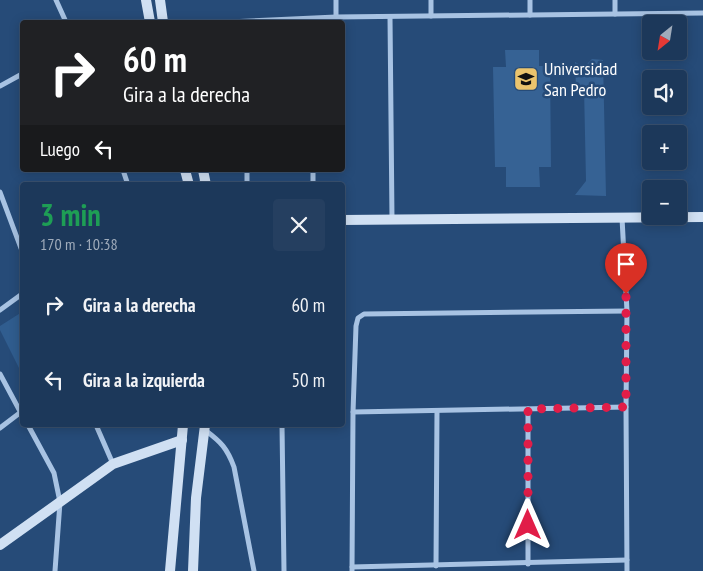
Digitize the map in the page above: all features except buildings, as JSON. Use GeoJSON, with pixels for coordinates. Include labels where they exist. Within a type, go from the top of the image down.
{"type":"FeatureCollection","features":[{"type":"Feature","properties":{"kind":"main road"},"geometry":{"type":"LineString","coordinates":[[146,0],[150,20]]}},
{"type":"Feature","properties":{"kind":"main road"},"geometry":{"type":"LineString","coordinates":[[160,0],[163,20]]}},
{"type":"Feature","properties":{"kind":"main road"},"geometry":{"type":"LineString","coordinates":[[345,220],[703,217]]}},
{"type":"Feature","properties":{"kind":"main road"},"geometry":{"type":"LineString","coordinates":[[170,571],[183,427]]}},
{"type":"Feature","properties":{"kind":"main road"},"geometry":{"type":"LineString","coordinates":[[194,571],[196,498],[205,428]]}},
{"type":"Feature","properties":{"kind":"main road"},"geometry":{"type":"LineString","coordinates":[[0,545],[113,464],[182,440]]}},
{"type":"Feature","properties":{"kind":"street"},"geometry":{"type":"LineString","coordinates":[[56,0],[65,20]]}},
{"type":"Feature","properties":{"kind":"street"},"geometry":{"type":"LineString","coordinates":[[336,0],[336,17]]}},
{"type":"Feature","properties":{"kind":"street"},"geometry":{"type":"LineString","coordinates":[[431,0],[431,16]]}},
{"type":"Feature","properties":{"kind":"street"},"geometry":{"type":"LineString","coordinates":[[530,0],[530,15]]}},
{"type":"Feature","properties":{"kind":"street"},"geometry":{"type":"LineString","coordinates":[[614,0],[615,14]]}},
{"type":"Feature","properties":{"kind":"street"},"geometry":{"type":"LineString","coordinates":[[316,20],[336,17],[703,13]]}},
{"type":"Feature","properties":{"kind":"street"},"geometry":{"type":"LineString","coordinates":[[390,17],[392,219]]}},
{"type":"Feature","properties":{"kind":"street"},"geometry":{"type":"LineString","coordinates":[[0,86],[20,75]]}},
{"type":"Feature","properties":{"kind":"street"},"geometry":{"type":"LineString","coordinates":[[0,192],[20,245]]}},
{"type":"Feature","properties":{"kind":"street"},"geometry":{"type":"LineString","coordinates":[[622,218],[627,311],[627,571]]}},
{"type":"Feature","properties":{"kind":"street"},"geometry":{"type":"LineString","coordinates":[[0,310],[20,295]]}},
{"type":"Feature","properties":{"kind":"street"},"geometry":{"type":"LineString","coordinates":[[627,311],[364,314],[358,318],[356,326],[353,412],[352,569],[627,560]]}},
{"type":"Feature","properties":{"kind":"street"},"geometry":{"type":"LineString","coordinates":[[0,374],[20,410]]}},
{"type":"Feature","properties":{"kind":"street"},"geometry":{"type":"LineString","coordinates":[[353,412],[626,407]]}},
{"type":"Feature","properties":{"kind":"street"},"geometry":{"type":"LineString","coordinates":[[528,409],[528,564]]}},
{"type":"Feature","properties":{"kind":"street"},"geometry":{"type":"LineString","coordinates":[[436,566],[437,411]]}},
{"type":"Feature","properties":{"kind":"street"},"geometry":{"type":"LineString","coordinates":[[0,428],[20,415]]}},
{"type":"Feature","properties":{"kind":"street"},"geometry":{"type":"LineString","coordinates":[[29,427],[54,473],[60,502],[55,571]]}},
{"type":"Feature","properties":{"kind":"street"},"geometry":{"type":"LineString","coordinates":[[97,427],[113,464]]}},
{"type":"Feature","properties":{"kind":"street"},"geometry":{"type":"LineString","coordinates":[[282,427],[284,571]]}},
{"type":"Feature","properties":{"kind":"street"},"geometry":{"type":"LineString","coordinates":[[205,428],[222,443],[230,454],[254,571]]}},
{"type":"Feature","properties":{"kind":"shaded area"},"geometry":{"type":"Polygon","coordinates":[[[20,313],[20,370],[0,330],[0,326],[20,313]]]}},
{"type":"Feature","properties":{"kind":"place","name":"Universidad San Pedro"},"geometry":{"type":"Point","coordinates":[526,79]}},
{"type":"Feature","properties":{"kind":"route"},"geometry":{"type":"LineString","coordinates":[[528,525],[528,409],[626,407],[626,294]]}}]}
